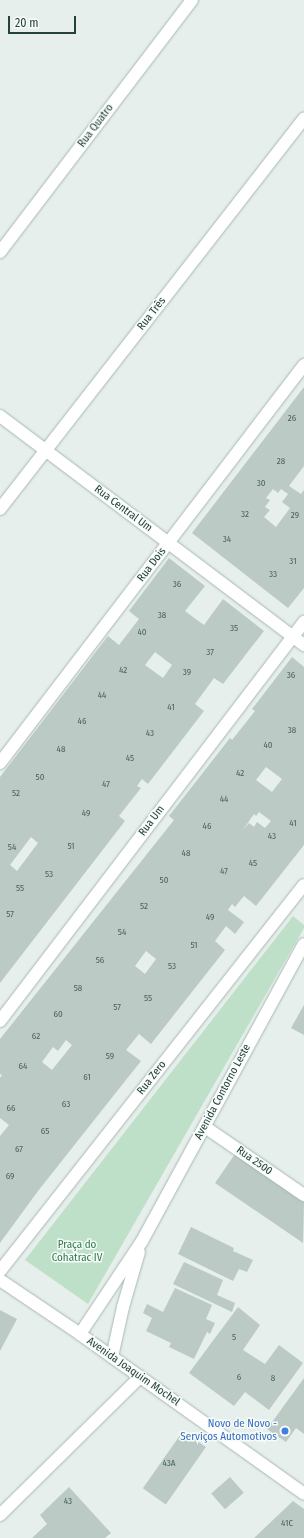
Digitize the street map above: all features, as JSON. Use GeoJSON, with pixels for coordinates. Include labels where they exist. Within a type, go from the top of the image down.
{"type":"FeatureCollection","features":[{"type":"Feature","properties":{"kind":"street","name":"Rua Quatro"},"geometry":{"type":"LineString","coordinates":[[0,252],[192,0]]}},
{"type":"Feature","properties":{"kind":"street","name":"Rua Três"},"geometry":{"type":"LineString","coordinates":[[0,509],[304,118]]}},
{"type":"Feature","properties":{"kind":"street","name":"Rua Dois"},"geometry":{"type":"LineString","coordinates":[[0,763],[304,365]]}},
{"type":"Feature","properties":{"kind":"street","name":"Rua Central Um"},"geometry":{"type":"LineString","coordinates":[[0,416],[304,645]]}},
{"type":"Feature","properties":{"kind":"street","name":"Rua Um"},"geometry":{"type":"LineString","coordinates":[[0,1020],[304,622]]}},
{"type":"Feature","properties":{"kind":"street","name":"Rua Zero"},"geometry":{"type":"LineString","coordinates":[[0,1271],[304,884]]}},
{"type":"Feature","properties":{"kind":"street","name":"Avenida Contorno Leste"},"geometry":{"type":"LineString","coordinates":[[80,1334],[142,1241],[304,944]]}},
{"type":"Feature","properties":{"kind":"street","name":"Rua 2500"},"geometry":{"type":"LineString","coordinates":[[205,1127],[304,1195]]}},
{"type":"Feature","properties":{"kind":"street","name":"Avenida Contorno Leste"},"geometry":{"type":"LineString","coordinates":[[112,1357],[123,1307],[142,1241]]}},
{"type":"Feature","properties":{"kind":"street","name":"Avenida Joaquim Mochel"},"geometry":{"type":"LineString","coordinates":[[0,1280],[80,1334],[304,1494]]}},
{"type":"Feature","properties":{"kind":"street"},"geometry":{"type":"LineString","coordinates":[[0,1515],[140,1377]]}},
{"type":"Feature","properties":{"kind":"green space","name":"Praça do Cohatrac IV"},"geometry":{"type":"Polygon","coordinates":[[[293,916],[304,925],[304,928],[88,1304],[25,1260],[293,916]]]}},
{"type":"Feature","properties":{"kind":"building"},"geometry":{"type":"Polygon","coordinates":[[[304,387],[304,466],[289,486],[301,494],[304,490],[304,588],[288,608],[192,533],[304,387]],[[273,489],[266,498],[270,500],[265,507],[270,510],[264,517],[276,527],[290,508],[282,502],[288,494],[281,489],[278,493],[273,489]]]}},
{"type":"Feature","properties":{"kind":"building"},"geometry":{"type":"Polygon","coordinates":[[[169,558],[205,586],[185,611],[204,625],[223,599],[264,631],[223,684],[214,678],[195,704],[204,711],[148,784],[142,779],[137,786],[141,788],[119,816],[125,821],[0,983],[0,777],[108,636],[119,645],[139,619],[129,611],[169,558]],[[155,652],[145,665],[163,678],[172,665],[155,652]],[[31,837],[10,865],[17,871],[38,843],[31,837]]]}},
{"type":"Feature","properties":{"kind":"building"},"geometry":{"type":"Polygon","coordinates":[[[292,657],[304,667],[304,845],[256,906],[244,896],[235,907],[232,904],[228,910],[244,922],[235,934],[226,926],[215,941],[225,950],[151,1044],[139,1034],[126,1050],[141,1061],[38,1191],[0,1243],[0,1136],[9,1125],[0,1118],[0,1078],[2,1075],[0,1074],[0,1039],[174,820],[169,816],[230,738],[232,740],[255,711],[252,709],[292,657]],[[266,767],[256,780],[272,792],[282,779],[266,767]],[[259,812],[256,816],[254,814],[243,830],[249,823],[254,827],[257,822],[265,828],[271,821],[259,812]],[[146,951],[135,966],[145,974],[156,959],[146,951]],[[66,1040],[58,1051],[53,1047],[42,1062],[52,1070],[72,1045],[66,1040]]]}},
{"type":"Feature","properties":{"kind":"building"},"geometry":{"type":"Polygon","coordinates":[[[304,1005],[304,1035],[291,1028],[304,1005]]]}},
{"type":"Feature","properties":{"kind":"building"},"geometry":{"type":"Polygon","coordinates":[[[235,1154],[304,1202],[303,1243],[215,1183],[235,1154]]]}},
{"type":"Feature","properties":{"kind":"building"},"geometry":{"type":"Polygon","coordinates":[[[191,1227],[234,1248],[233,1251],[253,1260],[247,1272],[239,1269],[233,1281],[178,1254],[191,1227]]]}},
{"type":"Feature","properties":{"kind":"building"},"geometry":{"type":"Polygon","coordinates":[[[184,1262],[223,1280],[217,1295],[235,1303],[232,1312],[173,1284],[184,1262]]]}},
{"type":"Feature","properties":{"kind":"building"},"geometry":{"type":"Polygon","coordinates":[[[175,1288],[212,1305],[206,1319],[215,1323],[210,1334],[207,1332],[194,1359],[169,1347],[171,1343],[146,1331],[152,1318],[143,1313],[147,1304],[163,1312],[175,1288]]]}},
{"type":"Feature","properties":{"kind":"building"},"geometry":{"type":"Polygon","coordinates":[[[238,1307],[260,1325],[243,1350],[265,1364],[279,1345],[303,1363],[269,1410],[245,1392],[234,1406],[189,1373],[238,1307]]]}},
{"type":"Feature","properties":{"kind":"building"},"geometry":{"type":"Polygon","coordinates":[[[0,1310],[17,1319],[0,1351],[0,1310]]]}},
{"type":"Feature","properties":{"kind":"building"},"geometry":{"type":"Polygon","coordinates":[[[304,1378],[304,1434],[296,1428],[286,1442],[267,1429],[304,1378]]]}},
{"type":"Feature","properties":{"kind":"building"},"geometry":{"type":"Polygon","coordinates":[[[183,1431],[206,1447],[166,1504],[143,1488],[183,1431]]]}},
{"type":"Feature","properties":{"kind":"building"},"geometry":{"type":"Polygon","coordinates":[[[230,1477],[244,1493],[225,1509],[211,1493],[230,1477]]]}},
{"type":"Feature","properties":{"kind":"building"},"geometry":{"type":"Polygon","coordinates":[[[69,1487],[111,1533],[105,1538],[32,1538],[47,1524],[40,1515],[69,1487]]]}},
{"type":"Feature","properties":{"kind":"building"},"geometry":{"type":"Polygon","coordinates":[[[293,1501],[304,1509],[304,1538],[254,1538],[293,1501]]]}},
{"type":"Feature","properties":{"kind":"place","name":"Novo de Novo - Serviços Automotivos"},"geometry":{"type":"Point","coordinates":[285,1431]}}]}
